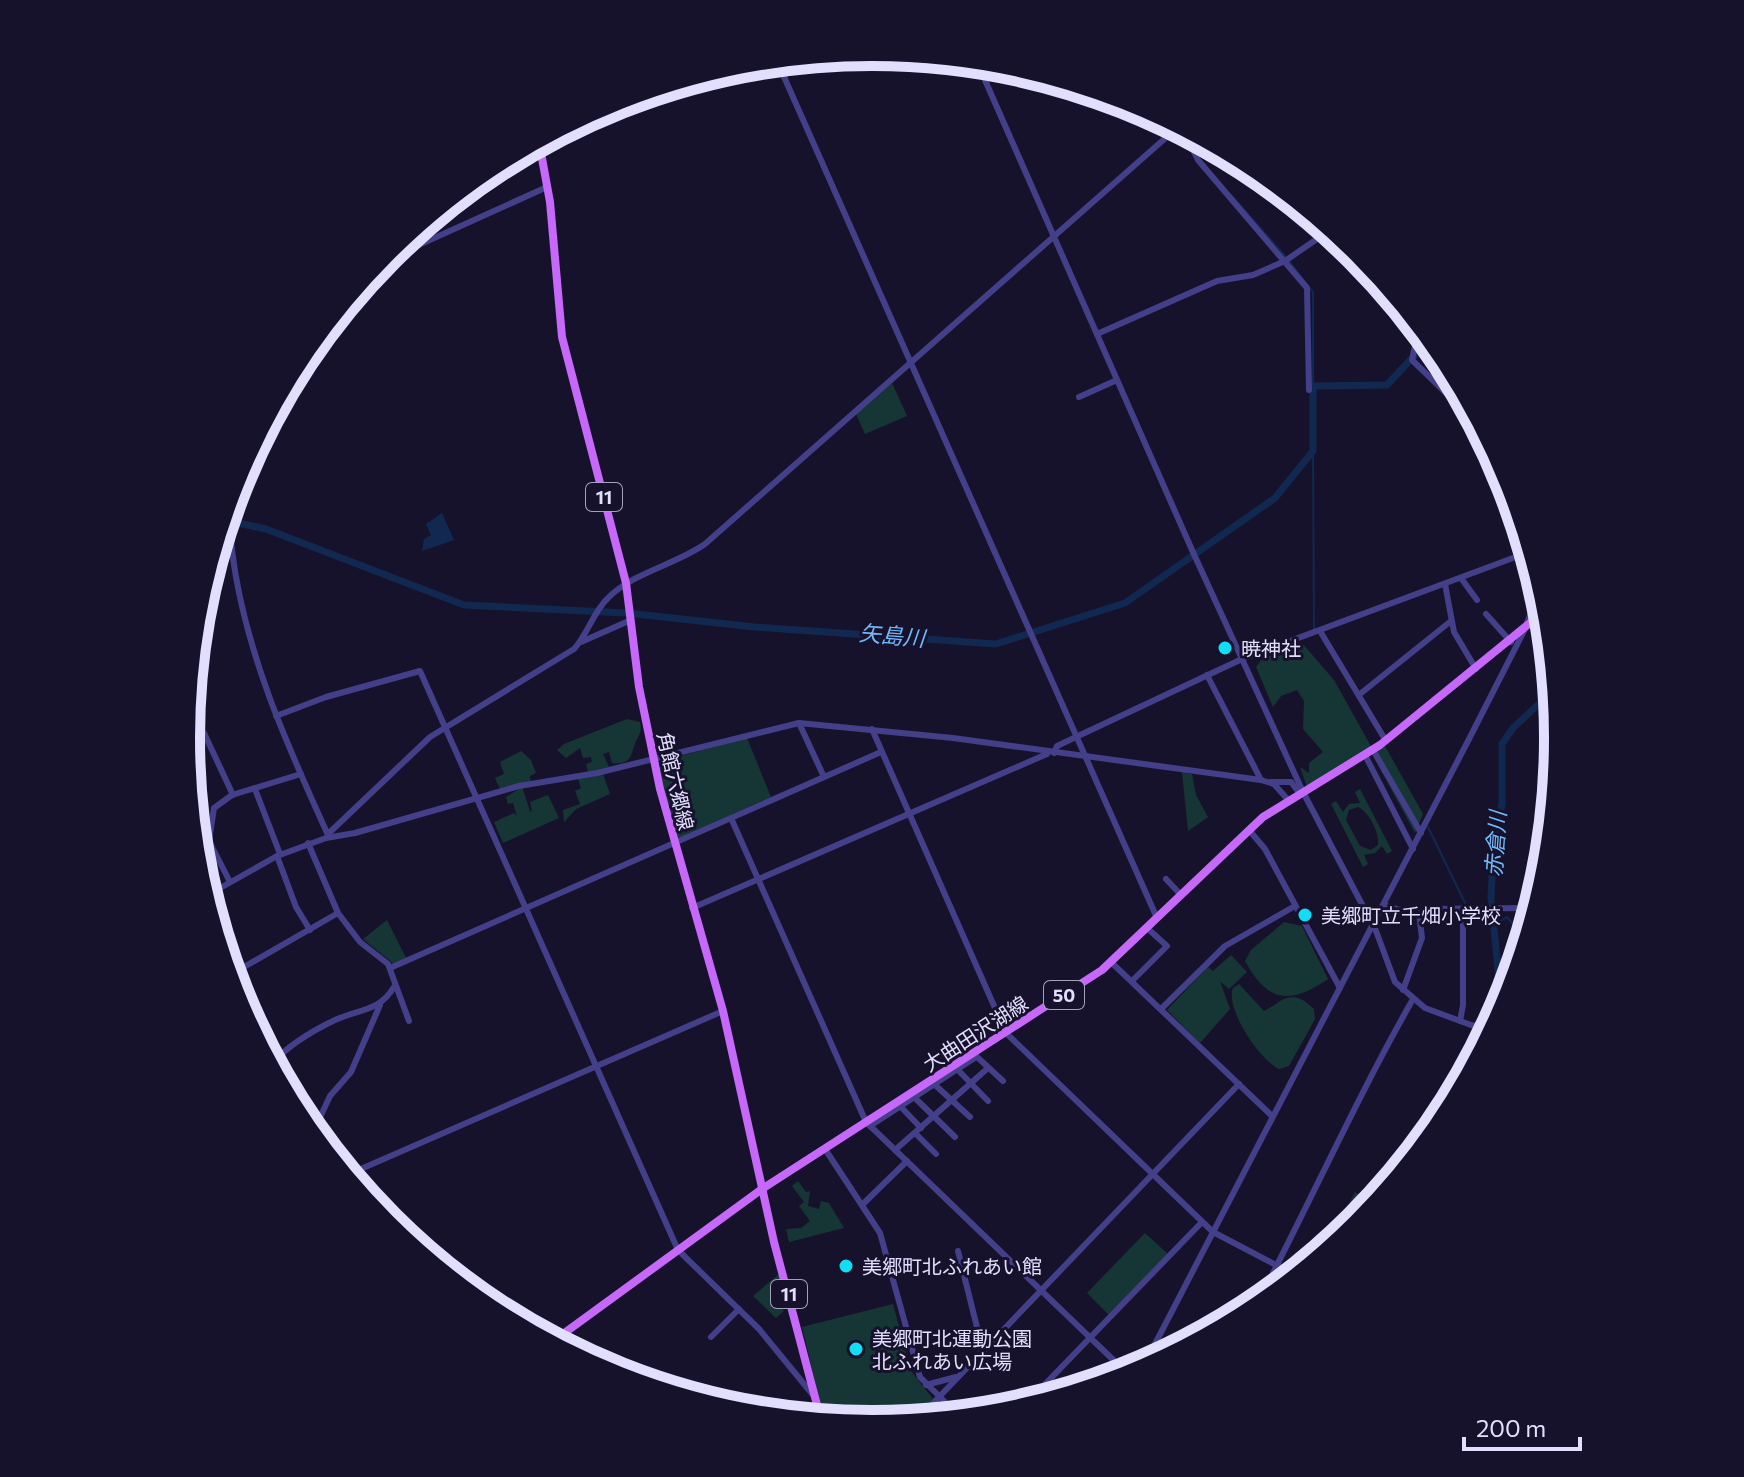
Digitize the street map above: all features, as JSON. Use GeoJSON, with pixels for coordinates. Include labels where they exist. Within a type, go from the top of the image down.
{"type":"FeatureCollection","features":[{"type":"Feature","properties":{"kind":"main road","name":"角館六郷線"},"geometry":{"type":"LineString","coordinates":[[541,153],[562,337],[626,583],[639,687],[653,760],[723,1011],[762,1189],[818,1409]]}},
{"type":"Feature","properties":{"kind":"main road","name":"大曲田沢湖線"},"geometry":{"type":"LineString","coordinates":[[562,1335],[762,1189],[975,1055],[1112,963],[1249,830],[1289,801],[1386,741],[1534,621]]}},
{"type":"Feature","properties":{"kind":"street"},"geometry":{"type":"LineString","coordinates":[[782,72],[1157,918]]}},
{"type":"Feature","properties":{"kind":"street"},"geometry":{"type":"LineString","coordinates":[[983,76],[1302,793],[1372,927],[1395,982],[1413,999],[1479,1027]]}},
{"type":"Feature","properties":{"kind":"street"},"geometry":{"type":"LineString","coordinates":[[328,836],[430,737],[562,658],[581,642],[597,612],[626,583],[705,544],[1171,136]]}},
{"type":"Feature","properties":{"kind":"street"},"geometry":{"type":"LineString","coordinates":[[1190,146],[1198,160],[1288,259],[1310,295],[1309,390]]}},
{"type":"Feature","properties":{"kind":"street"},"geometry":{"type":"LineString","coordinates":[[413,248],[547,187]]}},
{"type":"Feature","properties":{"kind":"street"},"geometry":{"type":"LineString","coordinates":[[1097,334],[1217,281],[1253,275],[1288,259],[1320,237]]}},
{"type":"Feature","properties":{"kind":"street"},"geometry":{"type":"LineString","coordinates":[[1417,345],[1413,362],[1445,392]]}},
{"type":"Feature","properties":{"kind":"street"},"geometry":{"type":"LineString","coordinates":[[1079,397],[1117,380]]}},
{"type":"Feature","properties":{"kind":"street"},"geometry":{"type":"LineString","coordinates":[[232,532],[232,553],[253,647],[276,716],[328,836]]}},
{"type":"Feature","properties":{"kind":"street"},"geometry":{"type":"LineString","coordinates":[[692,908],[1052,752],[1057,746],[1242,659],[1519,556]]}},
{"type":"Feature","properties":{"kind":"street"},"geometry":{"type":"LineString","coordinates":[[1461,578],[1477,600]]}},
{"type":"Feature","properties":{"kind":"street"},"geometry":{"type":"LineString","coordinates":[[1445,584],[1451,621],[1459,642],[1476,669]]}},
{"type":"Feature","properties":{"kind":"street"},"geometry":{"type":"LineString","coordinates":[[1152,1350],[1413,849],[1524,631],[1532,609]]}},
{"type":"Feature","properties":{"kind":"street"},"geometry":{"type":"LineString","coordinates":[[1486,614],[1511,642]]}},
{"type":"Feature","properties":{"kind":"street"},"geometry":{"type":"LineString","coordinates":[[581,642],[587,642],[631,616]]}},
{"type":"Feature","properties":{"kind":"street"},"geometry":{"type":"LineString","coordinates":[[1360,694],[1451,621]]}},
{"type":"Feature","properties":{"kind":"street"},"geometry":{"type":"LineString","coordinates":[[1316,632],[1360,694],[1386,741]]}},
{"type":"Feature","properties":{"kind":"street"},"geometry":{"type":"LineString","coordinates":[[276,716],[418,669],[529,908],[678,1250],[739,1309],[816,1398]]}},
{"type":"Feature","properties":{"kind":"street"},"geometry":{"type":"LineString","coordinates":[[1207,675],[1264,781],[1289,801]]}},
{"type":"Feature","properties":{"kind":"street"},"geometry":{"type":"LineString","coordinates":[[217,890],[278,855],[328,836],[355,833],[479,797],[653,760],[799,723],[872,729],[1291,782],[1302,793]]}},
{"type":"Feature","properties":{"kind":"street"},"geometry":{"type":"LineString","coordinates":[[799,723],[824,777]]}},
{"type":"Feature","properties":{"kind":"street"},"geometry":{"type":"LineString","coordinates":[[872,729],[1006,1033],[1213,1232],[1284,1270]]}},
{"type":"Feature","properties":{"kind":"street"},"geometry":{"type":"LineString","coordinates":[[204,733],[233,795]]}},
{"type":"Feature","properties":{"kind":"street"},"geometry":{"type":"LineString","coordinates":[[390,968],[881,752]]}},
{"type":"Feature","properties":{"kind":"street"},"geometry":{"type":"LineString","coordinates":[[1369,752],[1421,833]]}},
{"type":"Feature","properties":{"kind":"street"},"geometry":{"type":"LineString","coordinates":[[1369,752],[1413,849]]}},
{"type":"Feature","properties":{"kind":"street"},"geometry":{"type":"LineString","coordinates":[[230,882],[209,841],[212,812],[233,795],[301,774]]}},
{"type":"Feature","properties":{"kind":"street"},"geometry":{"type":"LineString","coordinates":[[255,789],[296,907],[310,930]]}},
{"type":"Feature","properties":{"kind":"street"},"geometry":{"type":"LineString","coordinates":[[731,818],[868,1124],[1118,1364]]}},
{"type":"Feature","properties":{"kind":"street"},"geometry":{"type":"LineString","coordinates":[[1249,830],[1265,849],[1340,988]]}},
{"type":"Feature","properties":{"kind":"street"},"geometry":{"type":"LineString","coordinates":[[308,843],[338,913],[360,942],[390,968],[394,987],[409,1021]]}},
{"type":"Feature","properties":{"kind":"street"},"geometry":{"type":"LineString","coordinates":[[1166,879],[1181,895]]}},
{"type":"Feature","properties":{"kind":"street"},"geometry":{"type":"LineString","coordinates":[[1384,905],[1419,913],[1466,908],[1523,908]]}},
{"type":"Feature","properties":{"kind":"street"},"geometry":{"type":"LineString","coordinates":[[1161,1009],[1225,946],[1295,906]]}},
{"type":"Feature","properties":{"kind":"street"},"geometry":{"type":"LineString","coordinates":[[1460,1021],[1466,908]]}},
{"type":"Feature","properties":{"kind":"street"},"geometry":{"type":"LineString","coordinates":[[240,969],[338,913]]}},
{"type":"Feature","properties":{"kind":"street"},"geometry":{"type":"LineString","coordinates":[[1403,990],[1422,938],[1419,913]]}},
{"type":"Feature","properties":{"kind":"street"},"geometry":{"type":"LineString","coordinates":[[1132,981],[1167,946],[1147,928]]}},
{"type":"Feature","properties":{"kind":"street"},"geometry":{"type":"LineString","coordinates":[[1112,963],[1272,1116]]}},
{"type":"Feature","properties":{"kind":"street"},"geometry":{"type":"LineString","coordinates":[[319,1120],[330,1096],[351,1072],[380,1005],[394,987]]}},
{"type":"Feature","properties":{"kind":"street"},"geometry":{"type":"LineString","coordinates":[[1269,1281],[1349,1127],[1361,1091],[1372,1080],[1413,999]]}},
{"type":"Feature","properties":{"kind":"street"},"geometry":{"type":"LineString","coordinates":[[281,1058],[320,1028],[380,1005]]}},
{"type":"Feature","properties":{"kind":"street"},"geometry":{"type":"LineString","coordinates":[[358,1173],[723,1011]]}},
{"type":"Feature","properties":{"kind":"street"},"geometry":{"type":"LineString","coordinates":[[868,1124],[975,1055],[1003,1081]]}},
{"type":"Feature","properties":{"kind":"street"},"geometry":{"type":"LineString","coordinates":[[895,1150],[988,1068]]}},
{"type":"Feature","properties":{"kind":"street"},"geometry":{"type":"LineString","coordinates":[[957,1069],[988,1101]]}},
{"type":"Feature","properties":{"kind":"street"},"geometry":{"type":"LineString","coordinates":[[934,1084],[970,1117]]}},
{"type":"Feature","properties":{"kind":"street"},"geometry":{"type":"LineString","coordinates":[[928,1409],[1239,1084]]}},
{"type":"Feature","properties":{"kind":"street"},"geometry":{"type":"LineString","coordinates":[[914,1097],[955,1137]]}},
{"type":"Feature","properties":{"kind":"street"},"geometry":{"type":"LineString","coordinates":[[900,1106],[936,1154]]}},
{"type":"Feature","properties":{"kind":"street"},"geometry":{"type":"LineString","coordinates":[[825,1149],[880,1233],[913,1362],[926,1385],[949,1406]]}},
{"type":"Feature","properties":{"kind":"street"},"geometry":{"type":"LineString","coordinates":[[863,1204],[907,1161]]}},
{"type":"Feature","properties":{"kind":"street"},"geometry":{"type":"LineString","coordinates":[[1041,1389],[1202,1222]]}},
{"type":"Feature","properties":{"kind":"street"},"geometry":{"type":"LineString","coordinates":[[958,1251],[983,1351]]}},
{"type":"Feature","properties":{"kind":"street"},"geometry":{"type":"LineString","coordinates":[[711,1337],[739,1309]]}},
{"type":"Feature","properties":{"kind":"street"},"geometry":{"type":"LineString","coordinates":[[926,1385],[959,1376]]}},
{"type":"Feature","properties":{"kind":"green space"},"geometry":{"type":"Polygon","coordinates":[[[892,383],[907,416],[865,434],[856,414],[892,383]]]}},
{"type":"Feature","properties":{"kind":"green space"},"geometry":{"type":"Polygon","coordinates":[[[1302,643],[1334,680],[1372,748],[1307,787],[1300,767],[1309,773],[1309,763],[1323,752],[1303,729],[1304,701],[1297,690],[1281,696],[1273,707],[1256,667],[1262,659],[1302,643]]]}},
{"type":"Feature","properties":{"kind":"green space"},"geometry":{"type":"Polygon","coordinates":[[[627,719],[640,722],[641,730],[631,755],[623,763],[612,763],[609,752],[603,754],[609,767],[588,772],[586,764],[592,762],[591,757],[583,758],[580,748],[566,758],[557,750],[564,744],[627,719]]]}},
{"type":"Feature","properties":{"kind":"green space"},"geometry":{"type":"Polygon","coordinates":[[[747,738],[771,797],[679,838],[674,834],[655,763],[747,738]]]}},
{"type":"Feature","properties":{"kind":"green space"},"geometry":{"type":"Polygon","coordinates":[[[1385,746],[1423,814],[1415,833],[1372,754],[1385,746]]]}},
{"type":"Feature","properties":{"kind":"green space"},"geometry":{"type":"Polygon","coordinates":[[[521,751],[531,760],[536,773],[530,776],[531,782],[500,789],[495,778],[504,774],[500,762],[521,751]]]}},
{"type":"Feature","properties":{"kind":"green space"},"geometry":{"type":"Polygon","coordinates":[[[1182,772],[1192,774],[1196,795],[1208,817],[1188,831],[1182,772]]]}},
{"type":"Feature","properties":{"kind":"green space"},"geometry":{"type":"Polygon","coordinates":[[[603,774],[610,794],[576,809],[564,822],[563,810],[580,804],[575,791],[581,788],[578,779],[603,774]]]}},
{"type":"Feature","properties":{"kind":"green space"},"geometry":{"type":"Polygon","coordinates":[[[522,787],[530,811],[527,812],[532,811],[530,802],[548,795],[559,818],[503,843],[494,822],[514,813],[517,816],[513,803],[508,804],[506,797],[522,787]]]}},
{"type":"Feature","properties":{"kind":"green space"},"geometry":{"type":"Polygon","coordinates":[[[1360,789],[1392,851],[1387,854],[1382,846],[1375,853],[1364,855],[1368,864],[1363,867],[1331,804],[1336,801],[1343,812],[1349,804],[1360,803],[1355,792],[1360,789]],[[1358,807],[1349,810],[1346,820],[1360,846],[1371,850],[1378,845],[1377,835],[1370,818],[1358,807]]]}},
{"type":"Feature","properties":{"kind":"green space"},"geometry":{"type":"Polygon","coordinates":[[[387,920],[406,958],[394,964],[363,939],[387,920]]]}},
{"type":"Feature","properties":{"kind":"green space"},"geometry":{"type":"Polygon","coordinates":[[[1284,922],[1302,926],[1328,979],[1291,996],[1271,992],[1245,961],[1251,950],[1284,922]]]}},
{"type":"Feature","properties":{"kind":"green space"},"geometry":{"type":"Polygon","coordinates":[[[1231,955],[1247,972],[1229,989],[1220,981],[1230,1009],[1200,1043],[1167,1010],[1208,967],[1213,971],[1231,955]]]}},
{"type":"Feature","properties":{"kind":"green space"},"geometry":{"type":"Polygon","coordinates":[[[1239,984],[1264,1011],[1293,997],[1314,1009],[1315,1019],[1289,1066],[1279,1069],[1271,1064],[1246,1033],[1232,997],[1233,988],[1239,984]]]}},
{"type":"Feature","properties":{"kind":"green space"},"geometry":{"type":"Polygon","coordinates":[[[798,1181],[806,1192],[810,1191],[808,1206],[819,1209],[821,1201],[829,1203],[844,1228],[789,1242],[786,1229],[801,1228],[810,1221],[799,1206],[804,1202],[792,1186],[798,1181]]]}},
{"type":"Feature","properties":{"kind":"green space"},"geometry":{"type":"Polygon","coordinates":[[[1355,1192],[1364,1197],[1348,1214],[1340,1221],[1355,1192]]]}},
{"type":"Feature","properties":{"kind":"green space"},"geometry":{"type":"Polygon","coordinates":[[[1145,1233],[1169,1255],[1110,1316],[1087,1293],[1145,1233]]]}},
{"type":"Feature","properties":{"kind":"green space"},"geometry":{"type":"Polygon","coordinates":[[[780,1273],[786,1291],[773,1297],[784,1311],[776,1318],[753,1296],[780,1273]]]}},
{"type":"Feature","properties":{"kind":"green space","name":"美郷町北運動公園 北ふれあい広場"},"geometry":{"type":"Polygon","coordinates":[[[893,1304],[911,1371],[933,1399],[924,1409],[916,1410],[821,1409],[802,1327],[893,1304]]]}},
{"type":"Feature","properties":{"kind":"water"},"geometry":{"type":"Polygon","coordinates":[[[442,513],[454,540],[422,551],[424,539],[431,535],[426,524],[442,513]]]}},
{"type":"Feature","properties":{"kind":"waterway"},"geometry":{"type":"LineString","coordinates":[[1231,195],[1285,256]]}},
{"type":"Feature","properties":{"kind":"waterway"},"geometry":{"type":"LineString","coordinates":[[1289,261],[1313,292],[1313,386]]}},
{"type":"Feature","properties":{"kind":"waterway","name":"矢島川"},"geometry":{"type":"LineString","coordinates":[[235,522],[266,529],[464,605],[627,613],[754,627],[996,644],[1125,603],[1275,498],[1313,451],[1313,386],[1387,385],[1420,349]]}},
{"type":"Feature","properties":{"kind":"waterway"},"geometry":{"type":"LineString","coordinates":[[1417,354],[1426,357]]}},
{"type":"Feature","properties":{"kind":"waterway"},"geometry":{"type":"LineString","coordinates":[[1313,451],[1314,629]]}},
{"type":"Feature","properties":{"kind":"waterway","name":"赤倉川"},"geometry":{"type":"LineString","coordinates":[[1497,987],[1499,980],[1491,898],[1494,835],[1502,805],[1502,744],[1513,728],[1543,700]]}},
{"type":"Feature","properties":{"kind":"waterway"},"geometry":{"type":"LineString","coordinates":[[1428,827],[1466,905]]}},
{"type":"Feature","properties":{"kind":"waterway"},"geometry":{"type":"LineString","coordinates":[[1469,911],[1474,918],[1494,925],[1507,917],[1517,929]]}},
{"type":"Feature","properties":{"kind":"place","name":"暁神社"},"geometry":{"type":"Point","coordinates":[1225,648]}},
{"type":"Feature","properties":{"kind":"place","name":"美郷町立千畑小学校"},"geometry":{"type":"Point","coordinates":[1305,915]}},
{"type":"Feature","properties":{"kind":"place","name":"美郷町北ふれあい館"},"geometry":{"type":"Point","coordinates":[846,1266]}},
{"type":"Feature","properties":{"kind":"place","name":"美郷町北運動公園 北ふれあい広場"},"geometry":{"type":"Point","coordinates":[856,1349]}}]}
